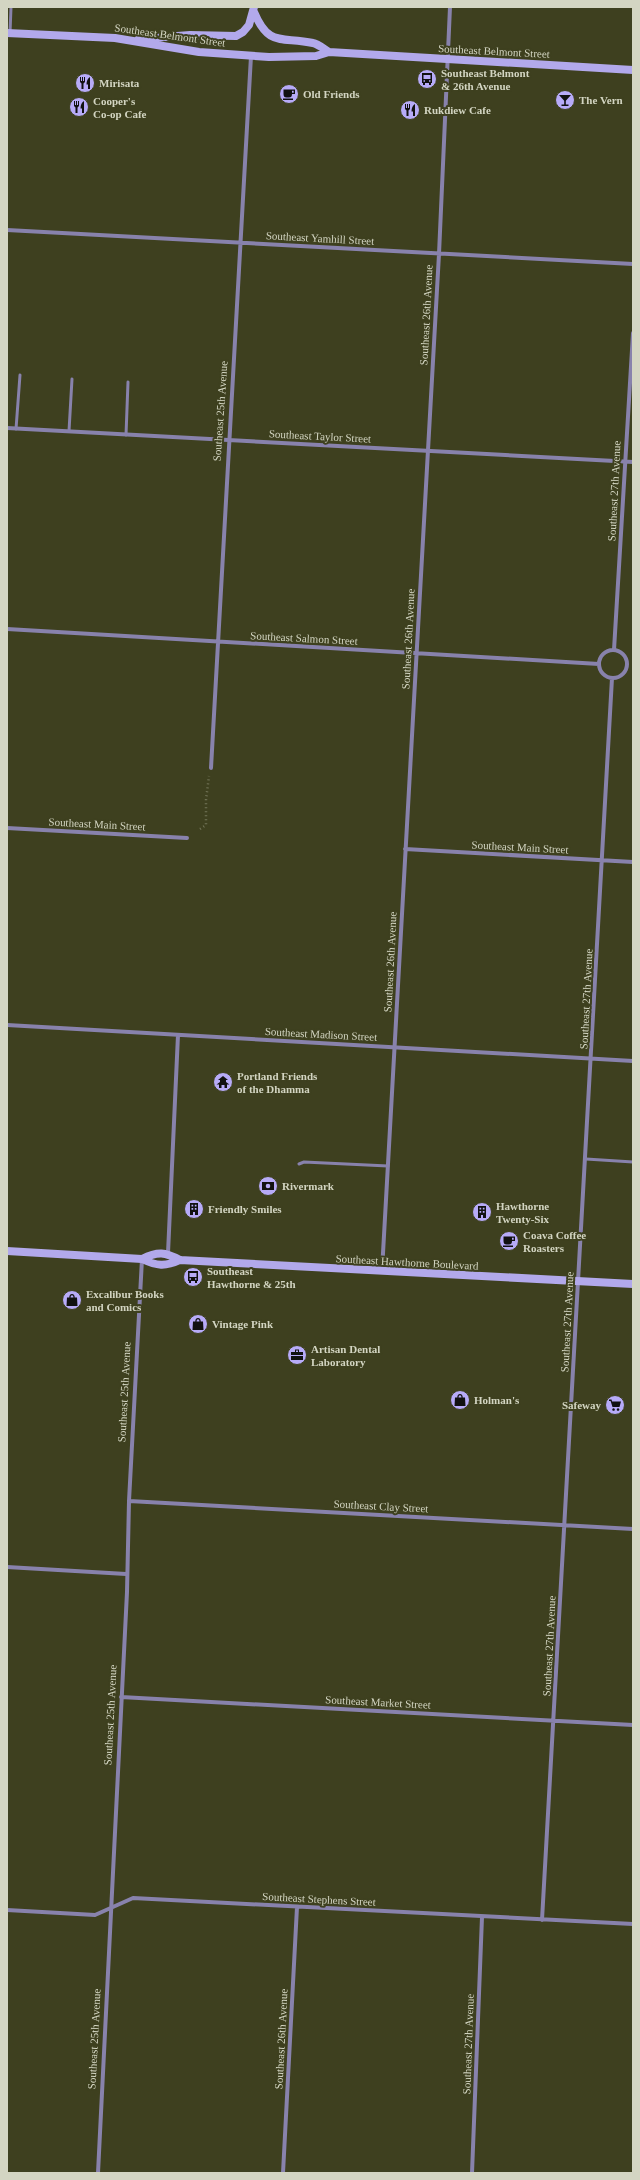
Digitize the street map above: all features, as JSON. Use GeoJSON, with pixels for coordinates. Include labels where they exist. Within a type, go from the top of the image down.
{"type":"FeatureCollection","features":[{"type":"Feature","properties":{"kind":"main road","name":"Southeast Belmont Street"},"geometry":{"type":"LineString","coordinates":[[254,10],[260,27],[271,36],[285,40],[314,43],[329,52]]}},
{"type":"Feature","properties":{"kind":"main road"},"geometry":{"type":"LineString","coordinates":[[125,40],[190,35],[236,36],[249,26],[254,10]]}},
{"type":"Feature","properties":{"kind":"main road","name":"Southeast Belmont Street"},"geometry":{"type":"LineString","coordinates":[[9,33],[125,40],[200,52],[280,58],[316,56],[329,52],[633,70]]}},
{"type":"Feature","properties":{"kind":"main road","name":"Southeast Hawthorne Boulevard"},"geometry":{"type":"LineString","coordinates":[[7,1251],[142,1258],[155,1265],[168,1266],[180,1260]]}},
{"type":"Feature","properties":{"kind":"main road","name":"Southeast Hawthorne Boulevard"},"geometry":{"type":"LineString","coordinates":[[142,1258],[156,1252],[168,1253],[180,1260],[382,1272],[633,1284]]}},
{"type":"Feature","properties":{"kind":"street","name":"Southeast 26th Avenue"},"geometry":{"type":"LineString","coordinates":[[382,1272],[439,254],[450,7]]}},
{"type":"Feature","properties":{"kind":"street","name":"Southeast 25th Avenue"},"geometry":{"type":"LineString","coordinates":[[211,768],[217,642],[242,243],[251,56]]}},
{"type":"Feature","properties":{"kind":"street","name":"Southeast Yamhill Street"},"geometry":{"type":"LineString","coordinates":[[7,230],[633,264]]}},
{"type":"Feature","properties":{"kind":"street","name":"Southeast 27th Avenue"},"geometry":{"type":"LineString","coordinates":[[614,650],[633,333]]}},
{"type":"Feature","properties":{"kind":"street","name":"Southeast Taylor Street"},"geometry":{"type":"LineString","coordinates":[[7,428],[633,462]]}},
{"type":"Feature","properties":{"kind":"street","name":"Southeast Salmon Street"},"geometry":{"type":"LineString","coordinates":[[7,629],[599,664]]}},
{"type":"Feature","properties":{"kind":"street"},"geometry":{"type":"LineString","coordinates":[[614,650],[623,653],[628,666],[624,673],[612,678],[605,675],[599,664],[602,655],[614,650]]}},
{"type":"Feature","properties":{"kind":"street"},"geometry":{"type":"LineString","coordinates":[[628,666],[633,666]]}},
{"type":"Feature","properties":{"kind":"street","name":"Southeast 27th Avenue"},"geometry":{"type":"LineString","coordinates":[[542,1920],[592,1058],[612,678]]}},
{"type":"Feature","properties":{"kind":"street","name":"Southeast Main Street"},"geometry":{"type":"LineString","coordinates":[[7,828],[187,838]]}},
{"type":"Feature","properties":{"kind":"street","name":"Southeast Main Street"},"geometry":{"type":"LineString","coordinates":[[405,849],[633,862]]}},
{"type":"Feature","properties":{"kind":"street","name":"Southeast Madison Street"},"geometry":{"type":"LineString","coordinates":[[7,1025],[633,1061]]}},
{"type":"Feature","properties":{"kind":"street"},"geometry":{"type":"LineString","coordinates":[[168,1253],[178,1035]]}},
{"type":"Feature","properties":{"kind":"street","name":"Southeast 25th Avenue"},"geometry":{"type":"LineString","coordinates":[[98,2173],[127,1592],[126,1574],[129,1501],[142,1258]]}},
{"type":"Feature","properties":{"kind":"street","name":"Southeast Clay Street"},"geometry":{"type":"LineString","coordinates":[[129,1501],[633,1529]]}},
{"type":"Feature","properties":{"kind":"street"},"geometry":{"type":"LineString","coordinates":[[7,1567],[126,1574]]}},
{"type":"Feature","properties":{"kind":"street","name":"Southeast Market Street"},"geometry":{"type":"LineString","coordinates":[[121,1697],[633,1725]]}},
{"type":"Feature","properties":{"kind":"street","name":"Southeast Stephens Street"},"geometry":{"type":"LineString","coordinates":[[7,1910],[95,1915],[133,1898],[633,1924]]}},
{"type":"Feature","properties":{"kind":"street","name":"Southeast 26th Avenue"},"geometry":{"type":"LineString","coordinates":[[283,2173],[297,1907]]}},
{"type":"Feature","properties":{"kind":"street","name":"Southeast 27th Avenue"},"geometry":{"type":"LineString","coordinates":[[472,2173],[482,1917]]}},
{"type":"Feature","properties":{"kind":"lane"},"geometry":{"type":"LineString","coordinates":[[9,33],[11,7]]}},
{"type":"Feature","properties":{"kind":"lane"},"geometry":{"type":"LineString","coordinates":[[16,429],[20,375]]}},
{"type":"Feature","properties":{"kind":"lane"},"geometry":{"type":"LineString","coordinates":[[69,431],[72,379]]}},
{"type":"Feature","properties":{"kind":"lane"},"geometry":{"type":"LineString","coordinates":[[126,435],[128,382]]}},
{"type":"Feature","properties":{"kind":"lane"},"geometry":{"type":"LineString","coordinates":[[586,1159],[633,1162]]}},
{"type":"Feature","properties":{"kind":"lane"},"geometry":{"type":"LineString","coordinates":[[300,1164],[304,1162],[388,1166]]}},
{"type":"Feature","properties":{"kind":"path"},"geometry":{"type":"LineString","coordinates":[[200,829],[206,825],[206,800],[211,768]]}},
{"type":"Feature","properties":{"kind":"place","name":"Southeast Belmont & 26th Avenue"},"geometry":{"type":"Point","coordinates":[427,79]}},
{"type":"Feature","properties":{"kind":"place","name":"Mirisata"},"geometry":{"type":"Point","coordinates":[85,83]}},
{"type":"Feature","properties":{"kind":"place","name":"Old Friends"},"geometry":{"type":"Point","coordinates":[289,94]}},
{"type":"Feature","properties":{"kind":"place","name":"The Vern"},"geometry":{"type":"Point","coordinates":[565,100]}},
{"type":"Feature","properties":{"kind":"place","name":"Cooper's Co-op Cafe"},"geometry":{"type":"Point","coordinates":[79,107]}},
{"type":"Feature","properties":{"kind":"place","name":"Rukdiew Cafe"},"geometry":{"type":"Point","coordinates":[410,110]}},
{"type":"Feature","properties":{"kind":"place","name":"Portland Friends of the Dhamma"},"geometry":{"type":"Point","coordinates":[223,1082]}},
{"type":"Feature","properties":{"kind":"place","name":"Rivermark"},"geometry":{"type":"Point","coordinates":[268,1186]}},
{"type":"Feature","properties":{"kind":"place","name":"Friendly Smiles"},"geometry":{"type":"Point","coordinates":[194,1209]}},
{"type":"Feature","properties":{"kind":"place","name":"Hawthorne Twenty-Six"},"geometry":{"type":"Point","coordinates":[482,1212]}},
{"type":"Feature","properties":{"kind":"place","name":"Coava Coffee Roasters"},"geometry":{"type":"Point","coordinates":[509,1241]}},
{"type":"Feature","properties":{"kind":"place","name":"Southeast Hawthorne & 25th"},"geometry":{"type":"Point","coordinates":[193,1277]}},
{"type":"Feature","properties":{"kind":"place","name":"Excalibur Books and Comics"},"geometry":{"type":"Point","coordinates":[72,1300]}},
{"type":"Feature","properties":{"kind":"place","name":"Vintage Pink"},"geometry":{"type":"Point","coordinates":[198,1324]}},
{"type":"Feature","properties":{"kind":"place","name":"Artisan Dental Laboratory"},"geometry":{"type":"Point","coordinates":[297,1355]}},
{"type":"Feature","properties":{"kind":"place","name":"Holman's"},"geometry":{"type":"Point","coordinates":[460,1400]}},
{"type":"Feature","properties":{"kind":"place","name":"Safeway"},"geometry":{"type":"Point","coordinates":[615,1405]}}]}
